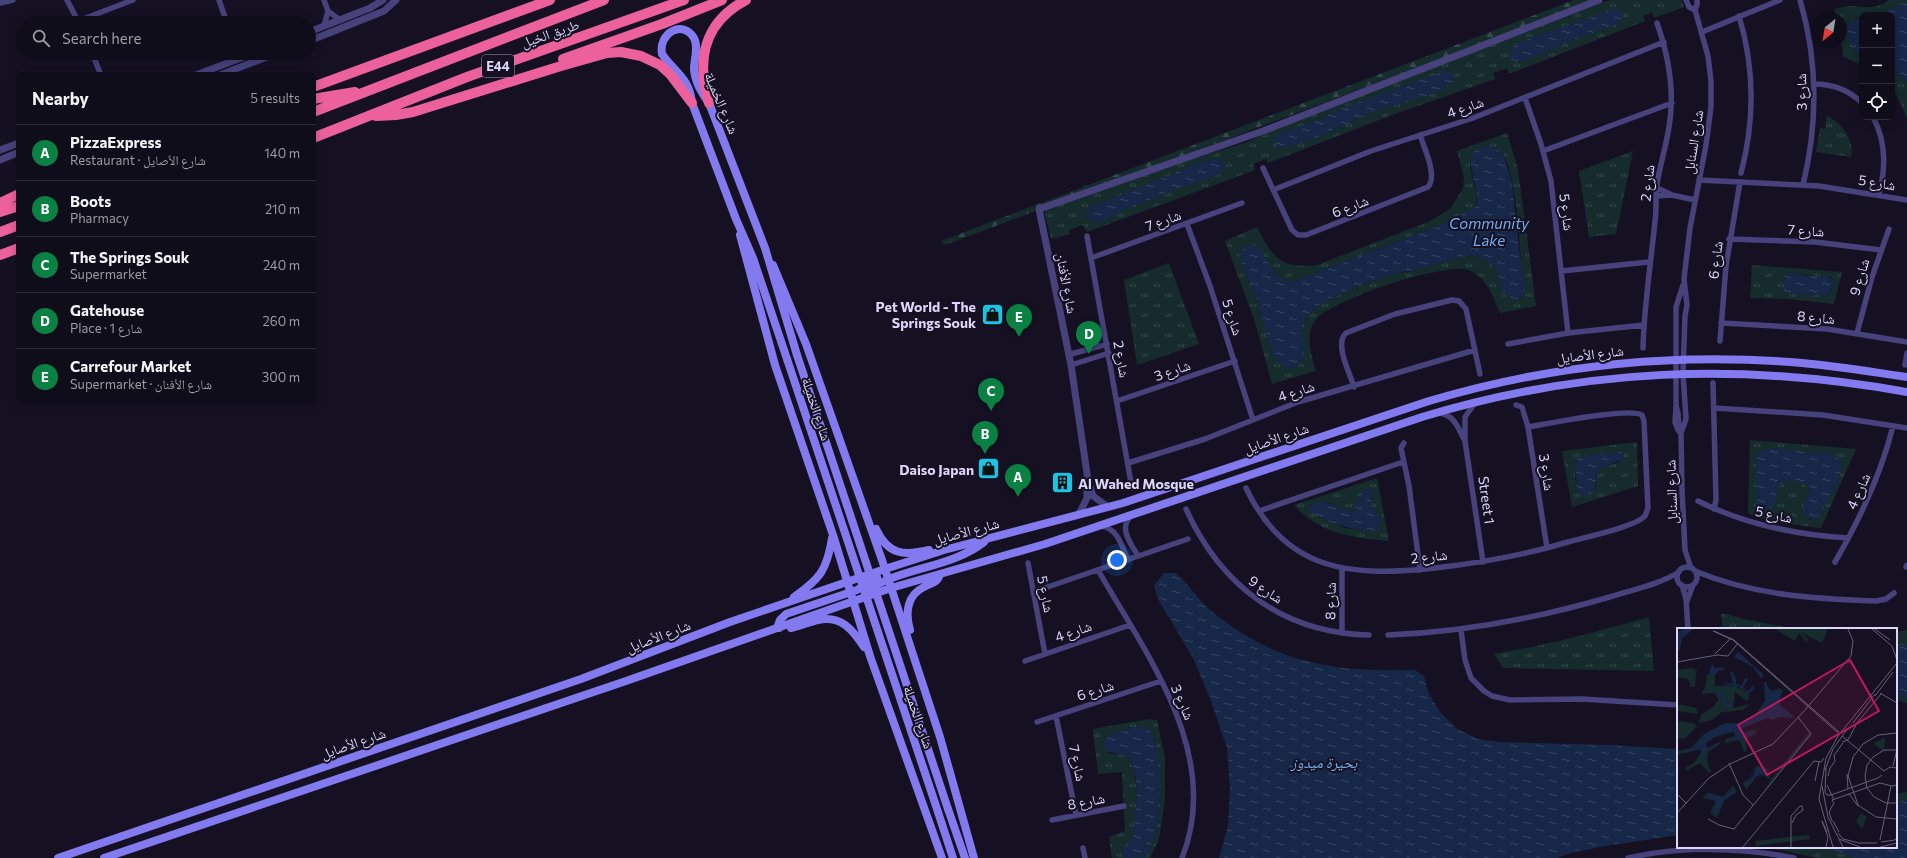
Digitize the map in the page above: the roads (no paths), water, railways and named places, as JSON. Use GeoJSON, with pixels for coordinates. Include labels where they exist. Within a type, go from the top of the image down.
{"type":"FeatureCollection","features":[{"type":"Feature","properties":{"kind":"highway"},"geometry":{"type":"LineString","coordinates":[[316,86],[550,0]]}},
{"type":"Feature","properties":{"kind":"highway","name":"طريق الخيل"},"geometry":{"type":"LineString","coordinates":[[316,111],[604,0]]}},
{"type":"Feature","properties":{"kind":"highway","name":"طريق الخيل"},"geometry":{"type":"LineString","coordinates":[[316,137],[474,75],[684,0]]}},
{"type":"Feature","properties":{"kind":"highway"},"geometry":{"type":"LineString","coordinates":[[537,73],[562,59],[649,29],[722,0]]}},
{"type":"Feature","properties":{"kind":"highway"},"geometry":{"type":"LineString","coordinates":[[709,103],[704,86],[703,69],[704,53],[708,40],[722,17],[746,0]]}},
{"type":"Feature","properties":{"kind":"highway"},"geometry":{"type":"LineString","coordinates":[[372,115],[396,115],[413,112],[537,73],[607,53],[621,52],[648,58],[665,69],[692,103]]}},
{"type":"Feature","properties":{"kind":"highway"},"geometry":{"type":"LineString","coordinates":[[316,98],[340,93],[365,92]]}},
{"type":"Feature","properties":{"kind":"highway"},"geometry":{"type":"LineString","coordinates":[[0,203],[16,195]]}},
{"type":"Feature","properties":{"kind":"highway"},"geometry":{"type":"LineString","coordinates":[[0,212],[16,207]]}},
{"type":"Feature","properties":{"kind":"highway"},"geometry":{"type":"LineString","coordinates":[[0,232],[16,226]]}},
{"type":"Feature","properties":{"kind":"highway"},"geometry":{"type":"LineString","coordinates":[[0,255],[16,249]]}},
{"type":"Feature","properties":{"kind":"main road","name":"شارع الخميلة"},"geometry":{"type":"LineString","coordinates":[[953,858],[753,258],[736,219],[692,103],[689,89],[685,81],[662,54],[662,41],[665,36],[673,30],[687,31],[694,38],[696,47],[696,78],[698,87],[709,103],[765,248],[797,355],[965,858]]}},
{"type":"Feature","properties":{"kind":"main road"},"geometry":{"type":"LineString","coordinates":[[736,219],[775,365],[833,536],[870,656],[942,858]]}},
{"type":"Feature","properties":{"kind":"main road"},"geometry":{"type":"LineString","coordinates":[[765,248],[780,280],[806,344],[833,424],[866,512],[940,737],[974,858]]}},
{"type":"Feature","properties":{"kind":"main road","name":"شارع الأصايل"},"geometry":{"type":"LineString","coordinates":[[58,858],[580,679],[730,622],[885,569],[944,550],[1142,497],[1429,401],[1471,389],[1536,375],[1589,366],[1680,360],[1744,360],[1803,363],[1907,378]]}},
{"type":"Feature","properties":{"kind":"main road","name":"شارع الأصايل"},"geometry":{"type":"LineString","coordinates":[[104,858],[626,681],[891,588],[1045,544],[1438,412],[1476,402],[1571,383],[1622,377],[1680,374],[1738,373],[1786,376],[1833,380],[1907,392]]}},
{"type":"Feature","properties":{"kind":"main road"},"geometry":{"type":"LineString","coordinates":[[866,512],[873,521],[881,539],[887,546],[895,551],[908,554],[933,550],[944,550]]}},
{"type":"Feature","properties":{"kind":"main road"},"geometry":{"type":"LineString","coordinates":[[783,604],[809,587],[820,577],[829,558],[833,536]]}},
{"type":"Feature","properties":{"kind":"main road"},"geometry":{"type":"LineString","coordinates":[[853,601],[873,586],[888,579],[964,554],[988,539]]}},
{"type":"Feature","properties":{"kind":"main road"},"geometry":{"type":"LineString","coordinates":[[870,656],[850,627],[835,620],[818,620],[795,627],[777,628],[780,620],[786,614],[850,592],[869,583],[885,569]]}},
{"type":"Feature","properties":{"kind":"main road"},"geometry":{"type":"LineString","coordinates":[[911,650],[912,636],[907,617],[909,603],[918,590],[936,581],[940,574]]}},
{"type":"Feature","properties":{"kind":"street"},"geometry":{"type":"LineString","coordinates":[[0,3],[13,0]]}},
{"type":"Feature","properties":{"kind":"street"},"geometry":{"type":"LineString","coordinates":[[67,0],[76,16]]}},
{"type":"Feature","properties":{"kind":"street"},"geometry":{"type":"LineString","coordinates":[[94,16],[133,0]]}},
{"type":"Feature","properties":{"kind":"street"},"geometry":{"type":"LineString","coordinates":[[218,0],[224,16]]}},
{"type":"Feature","properties":{"kind":"street"},"geometry":{"type":"LineString","coordinates":[[324,0],[328,11],[340,20]]}},
{"type":"Feature","properties":{"kind":"street"},"geometry":{"type":"LineString","coordinates":[[316,29],[370,8],[383,0]]}},
{"type":"Feature","properties":{"kind":"street"},"geometry":{"type":"LineString","coordinates":[[316,38],[384,11],[396,0]]}},
{"type":"Feature","properties":{"kind":"street","name":"شارع الأفنان"},"geometry":{"type":"LineString","coordinates":[[1108,507],[1093,496],[1088,480],[1071,365],[1039,209],[1263,131],[1599,0]]}},
{"type":"Feature","properties":{"kind":"street","name":"شارع السنابل"},"geometry":{"type":"LineString","coordinates":[[1686,0],[1690,8],[1695,10]]}},
{"type":"Feature","properties":{"kind":"street","name":"شارع السنابل"},"geometry":{"type":"LineString","coordinates":[[1680,570],[1685,550],[1680,432],[1676,406],[1680,374],[1680,360],[1676,307],[1684,279],[1695,200],[1708,132],[1712,94],[1710,69],[1702,32],[1695,10],[1697,0]]}},
{"type":"Feature","properties":{"kind":"street"},"geometry":{"type":"LineString","coordinates":[[1702,32],[1780,0]]}},
{"type":"Feature","properties":{"kind":"street","name":"شارع 3"},"geometry":{"type":"LineString","coordinates":[[1800,0],[1809,38],[1814,84],[1812,136],[1803,185]]}},
{"type":"Feature","properties":{"kind":"street"},"geometry":{"type":"LineString","coordinates":[[324,26],[328,11]]}},
{"type":"Feature","properties":{"kind":"street"},"geometry":{"type":"LineString","coordinates":[[1739,16],[1749,57],[1752,97],[1749,136],[1742,173]]}},
{"type":"Feature","properties":{"kind":"street","name":"شارع 2"},"geometry":{"type":"LineString","coordinates":[[1643,348],[1649,262],[1655,221],[1656,196],[1669,128],[1672,103],[1670,69],[1664,42],[1657,23]]}},
{"type":"Feature","properties":{"kind":"street","name":"شارع 4"},"geometry":{"type":"LineString","coordinates":[[1273,190],[1352,158],[1473,118],[1664,42]]}},
{"type":"Feature","properties":{"kind":"street"},"geometry":{"type":"LineString","coordinates":[[95,60],[100,72]]}},
{"type":"Feature","properties":{"kind":"street"},"geometry":{"type":"LineString","coordinates":[[203,72],[233,60]]}},
{"type":"Feature","properties":{"kind":"street"},"geometry":{"type":"LineString","coordinates":[[239,60],[237,64],[244,66]]}},
{"type":"Feature","properties":{"kind":"street"},"geometry":{"type":"LineString","coordinates":[[244,66],[249,60]]}},
{"type":"Feature","properties":{"kind":"street"},"geometry":{"type":"LineString","coordinates":[[228,72],[259,60]]}},
{"type":"Feature","properties":{"kind":"street"},"geometry":{"type":"LineString","coordinates":[[1814,84],[1828,85],[1842,89],[1859,101]]}},
{"type":"Feature","properties":{"kind":"street","name":"شارع 5"},"geometry":{"type":"LineString","coordinates":[[1525,98],[1543,151],[1555,205],[1560,271],[1568,333]]}},
{"type":"Feature","properties":{"kind":"street"},"geometry":{"type":"LineString","coordinates":[[1543,151],[1672,103]]}},
{"type":"Feature","properties":{"kind":"street"},"geometry":{"type":"LineString","coordinates":[[1874,120],[1881,136],[1884,154],[1879,194]]}},
{"type":"Feature","properties":{"kind":"street","name":"شارع 6"},"geometry":{"type":"LineString","coordinates":[[1263,168],[1292,230],[1298,235],[1306,235],[1425,189],[1430,184],[1432,174],[1420,135]]}},
{"type":"Feature","properties":{"kind":"street"},"geometry":{"type":"LineString","coordinates":[[0,150],[16,144]]}},
{"type":"Feature","properties":{"kind":"street"},"geometry":{"type":"LineString","coordinates":[[0,160],[16,153]]}},
{"type":"Feature","properties":{"kind":"street","name":"شارع 5"},"geometry":{"type":"LineString","coordinates":[[1699,180],[1803,185],[1879,194],[1907,200]]}},
{"type":"Feature","properties":{"kind":"street","name":"شارع 6"},"geometry":{"type":"LineString","coordinates":[[1720,341],[1729,239],[1740,182]]}},
{"type":"Feature","properties":{"kind":"street"},"geometry":{"type":"LineString","coordinates":[[1657,188],[1672,195],[1695,200]]}},
{"type":"Feature","properties":{"kind":"street"},"geometry":{"type":"LineString","coordinates":[[1656,196],[1672,195]]}},
{"type":"Feature","properties":{"kind":"street","name":"شارع 7"},"geometry":{"type":"LineString","coordinates":[[1091,258],[1187,224],[1242,202]]}},
{"type":"Feature","properties":{"kind":"street","name":"شارع 5"},"geometry":{"type":"LineString","coordinates":[[1187,224],[1210,286],[1235,361],[1252,420]]}},
{"type":"Feature","properties":{"kind":"street","name":"شارع 9"},"geometry":{"type":"LineString","coordinates":[[1857,333],[1866,296],[1889,229]]}},
{"type":"Feature","properties":{"kind":"street","name":"شارع 2"},"geometry":{"type":"LineString","coordinates":[[1087,236],[1132,488]]}},
{"type":"Feature","properties":{"kind":"street","name":"شارع 7"},"geometry":{"type":"LineString","coordinates":[[1729,239],[1807,242],[1881,250]]}},
{"type":"Feature","properties":{"kind":"street"},"geometry":{"type":"LineString","coordinates":[[1560,271],[1649,262]]}},
{"type":"Feature","properties":{"kind":"street","name":"شارع السنابل"},"geometry":{"type":"LineString","coordinates":[[1680,360],[1688,308],[1684,279]]}},
{"type":"Feature","properties":{"kind":"street"},"geometry":{"type":"LineString","coordinates":[[1678,299],[1686,300]]}},
{"type":"Feature","properties":{"kind":"street"},"geometry":{"type":"LineString","coordinates":[[1354,387],[1341,347],[1342,338],[1349,331],[1395,314],[1452,300],[1459,301],[1466,309],[1480,374]]}},
{"type":"Feature","properties":{"kind":"street","name":"شارع 8"},"geometry":{"type":"LineString","coordinates":[[1721,323],[1809,328],[1857,333],[1907,342]]}},
{"type":"Feature","properties":{"kind":"street"},"geometry":{"type":"LineString","coordinates":[[1508,344],[1568,333],[1644,325]]}},
{"type":"Feature","properties":{"kind":"street"},"geometry":{"type":"LineString","coordinates":[[1068,354],[1107,344]]}},
{"type":"Feature","properties":{"kind":"street"},"geometry":{"type":"LineString","coordinates":[[1094,348],[1096,356]]}},
{"type":"Feature","properties":{"kind":"street","name":"شارع 4"},"geometry":{"type":"LineString","coordinates":[[1128,463],[1188,445],[1298,402],[1354,387],[1475,350]]}},
{"type":"Feature","properties":{"kind":"street"},"geometry":{"type":"LineString","coordinates":[[1080,352],[1082,360]]}},
{"type":"Feature","properties":{"kind":"street"},"geometry":{"type":"LineString","coordinates":[[1071,365],[1082,360],[1109,353]]}},
{"type":"Feature","properties":{"kind":"street"},"geometry":{"type":"LineString","coordinates":[[1905,365],[1907,353]]}},
{"type":"Feature","properties":{"kind":"street","name":"شارع 3"},"geometry":{"type":"LineString","coordinates":[[1117,401],[1235,361]]}},
{"type":"Feature","properties":{"kind":"street","name":"شارع السنابل"},"geometry":{"type":"LineString","coordinates":[[1680,374],[1686,419],[1680,432]]}},
{"type":"Feature","properties":{"kind":"street"},"geometry":{"type":"LineString","coordinates":[[1713,383],[1716,500],[1714,509]]}},
{"type":"Feature","properties":{"kind":"street"},"geometry":{"type":"LineString","coordinates":[[1465,441],[1465,417],[1476,402]]}},
{"type":"Feature","properties":{"kind":"street","name":"شارع 3"},"geometry":{"type":"LineString","coordinates":[[1516,405],[1522,407],[1528,427],[1547,548]]}},
{"type":"Feature","properties":{"kind":"street"},"geometry":{"type":"LineString","coordinates":[[1714,408],[1823,416],[1907,428]]}},
{"type":"Feature","properties":{"kind":"street"},"geometry":{"type":"LineString","coordinates":[[1438,412],[1453,419],[1465,441]]}},
{"type":"Feature","properties":{"kind":"street","name":"شارع 2"},"geometry":{"type":"LineString","coordinates":[[1246,488],[1258,511],[1277,533],[1295,548],[1326,564],[1342,569],[1374,572],[1420,570],[1483,562],[1547,548],[1632,523],[1643,518],[1647,514],[1644,421],[1642,415],[1635,412],[1528,427]]}},
{"type":"Feature","properties":{"kind":"street","name":"شارع 4"},"geometry":{"type":"LineString","coordinates":[[1835,562],[1876,480],[1893,426]]}},
{"type":"Feature","properties":{"kind":"street","name":"Street 1"},"geometry":{"type":"LineString","coordinates":[[1465,441],[1483,562]]}},
{"type":"Feature","properties":{"kind":"street"},"geometry":{"type":"LineString","coordinates":[[1404,443],[1401,446],[1403,462],[1409,486],[1420,570]]}},
{"type":"Feature","properties":{"kind":"street"},"geometry":{"type":"LineString","coordinates":[[1258,511],[1403,462]]}},
{"type":"Feature","properties":{"kind":"street","name":"شارع الأفنان"},"geometry":{"type":"LineString","coordinates":[[1079,514],[1087,498],[1088,480]]}},
{"type":"Feature","properties":{"kind":"street","name":"شارع 5"},"geometry":{"type":"LineString","coordinates":[[1698,501],[1714,509],[1768,526],[1848,538]]}},
{"type":"Feature","properties":{"kind":"street","name":"شارع 9"},"geometry":{"type":"LineString","coordinates":[[1186,509],[1194,526],[1214,558],[1240,586],[1265,605],[1287,617],[1311,626],[1342,633],[1369,635]]}},
{"type":"Feature","properties":{"kind":"street"},"geometry":{"type":"LineString","coordinates":[[1131,515],[1126,522],[1125,531],[1138,556]]}},
{"type":"Feature","properties":{"kind":"street"},"geometry":{"type":"LineString","coordinates":[[1100,526],[1109,528],[1116,534],[1128,560]]}},
{"type":"Feature","properties":{"kind":"street"},"geometry":{"type":"LineString","coordinates":[[1116,534],[1125,531]]}},
{"type":"Feature","properties":{"kind":"street"},"geometry":{"type":"LineString","coordinates":[[1033,592],[1188,539]]}},
{"type":"Feature","properties":{"kind":"street","name":"شارع السنابل"},"geometry":{"type":"LineString","coordinates":[[1685,550],[1693,570]]}},
{"type":"Feature","properties":{"kind":"street","name":"شارع 5"},"geometry":{"type":"LineString","coordinates":[[1028,563],[1045,654]]}},
{"type":"Feature","properties":{"kind":"street","name":"شارع 8"},"geometry":{"type":"LineString","coordinates":[[1342,569],[1342,633]]}},
{"type":"Feature","properties":{"kind":"street","name":"شارع 3"},"geometry":{"type":"LineString","coordinates":[[1098,570],[1161,681],[1182,727],[1187,744],[1192,775],[1192,813],[1188,840],[1182,858]]}},
{"type":"Feature","properties":{"kind":"street"},"geometry":{"type":"LineString","coordinates":[[1680,570],[1681,584],[1686,604],[1688,628]]}},
{"type":"Feature","properties":{"kind":"street"},"geometry":{"type":"LineString","coordinates":[[1388,635],[1461,630],[1557,612],[1663,580],[1680,570],[1693,570],[1714,578],[1772,593],[1823,599],[1876,602],[1886,599],[1894,593]]}},
{"type":"Feature","properties":{"kind":"street"},"geometry":{"type":"LineString","coordinates":[[1686,604],[1697,577],[1693,570]]}},
{"type":"Feature","properties":{"kind":"street"},"geometry":{"type":"LineString","coordinates":[[1663,580],[1688,586],[1704,579],[1714,578]]}},
{"type":"Feature","properties":{"kind":"street","name":"شارع 4"},"geometry":{"type":"LineString","coordinates":[[1025,661],[1130,625]]}},
{"type":"Feature","properties":{"kind":"street"},"geometry":{"type":"LineString","coordinates":[[1461,630],[1465,660],[1471,678],[1484,692],[1492,696],[1510,700],[1582,699],[1677,705]]}},
{"type":"Feature","properties":{"kind":"street","name":"شارع 6"},"geometry":{"type":"LineString","coordinates":[[1037,722],[1161,681]]}},
{"type":"Feature","properties":{"kind":"street","name":"شارع 7"},"geometry":{"type":"LineString","coordinates":[[1056,716],[1076,815]]}},
{"type":"Feature","properties":{"kind":"street","name":"شارع 8"},"geometry":{"type":"LineString","coordinates":[[1052,820],[1124,806]]}},
{"type":"Feature","properties":{"kind":"street"},"geometry":{"type":"LineString","coordinates":[[1083,848],[1085,858]]}},
{"type":"Feature","properties":{"kind":"street"},"geometry":{"type":"LineString","coordinates":[[1628,858],[1651,854],[1706,850],[1741,851],[1794,858]]}},
{"type":"Feature","properties":{"kind":"water"},"geometry":{"type":"Polygon","coordinates":[[[1903,3],[1907,3],[1907,81],[1895,71],[1895,12],[1885,12],[1903,3]]]}},
{"type":"Feature","properties":{"kind":"water"},"geometry":{"type":"Polygon","coordinates":[[[1614,9],[1619,9],[1623,14],[1618,24],[1570,41],[1527,60],[1516,62],[1509,58],[1512,48],[1520,42],[1614,9]]]}},
{"type":"Feature","properties":{"kind":"water"},"geometry":{"type":"Polygon","coordinates":[[[1859,18],[1859,54],[1851,45],[1848,36],[1848,26],[1851,21],[1859,18]]]}},
{"type":"Feature","properties":{"kind":"water"},"geometry":{"type":"Polygon","coordinates":[[[1444,70],[1452,72],[1454,79],[1449,85],[1440,90],[1415,100],[1368,114],[1297,145],[1280,148],[1275,145],[1274,139],[1277,134],[1308,124],[1345,107],[1437,74],[1444,70]]]}},
{"type":"Feature","properties":{"kind":"water","name":"Community Lake"},"geometry":{"type":"Polygon","coordinates":[[[1492,146],[1498,149],[1504,156],[1512,183],[1525,288],[1522,297],[1515,300],[1506,296],[1494,267],[1483,259],[1476,257],[1461,257],[1420,269],[1394,274],[1347,291],[1323,303],[1313,310],[1307,316],[1302,328],[1304,349],[1303,360],[1299,365],[1293,368],[1287,368],[1281,365],[1273,356],[1257,300],[1241,262],[1240,256],[1242,250],[1250,245],[1256,246],[1261,251],[1276,275],[1283,280],[1292,282],[1438,226],[1475,207],[1477,199],[1471,161],[1473,153],[1480,148],[1492,146]]]}},
{"type":"Feature","properties":{"kind":"water"},"geometry":{"type":"Polygon","coordinates":[[[1215,159],[1222,159],[1226,165],[1223,170],[1213,177],[1181,187],[1124,210],[1102,221],[1093,222],[1087,218],[1086,212],[1093,206],[1196,164],[1215,159]]]}},
{"type":"Feature","properties":{"kind":"water"},"geometry":{"type":"Polygon","coordinates":[[[1790,272],[1806,276],[1828,277],[1834,281],[1833,286],[1826,296],[1787,293],[1784,292],[1784,277],[1790,272]]]}},
{"type":"Feature","properties":{"kind":"water"},"geometry":{"type":"Polygon","coordinates":[[[1766,448],[1830,454],[1840,461],[1841,469],[1837,483],[1818,518],[1808,518],[1805,516],[1803,511],[1804,504],[1810,490],[1808,487],[1805,484],[1790,480],[1784,481],[1780,484],[1770,510],[1760,508],[1757,503],[1756,460],[1757,454],[1766,448]]]}},
{"type":"Feature","properties":{"kind":"water"},"geometry":{"type":"Polygon","coordinates":[[[1621,452],[1624,454],[1623,459],[1600,469],[1596,474],[1595,492],[1584,496],[1578,493],[1575,461],[1580,456],[1621,452]]]}},
{"type":"Feature","properties":{"kind":"water"},"geometry":{"type":"Polygon","coordinates":[[[1370,489],[1373,492],[1371,506],[1378,514],[1380,520],[1377,530],[1374,531],[1340,526],[1325,520],[1310,511],[1309,507],[1314,503],[1325,502],[1353,512],[1360,491],[1370,489]]]}},
{"type":"Feature","properties":{"kind":"water","name":"بحيرة ميدوز"},"geometry":{"type":"Polygon","coordinates":[[[1164,573],[1176,573],[1209,609],[1233,627],[1257,642],[1281,653],[1306,661],[1331,666],[1357,669],[1415,670],[1424,676],[1428,692],[1440,712],[1457,729],[1478,739],[1499,742],[1608,745],[1677,749],[1677,835],[1600,847],[1571,853],[1557,858],[1219,858],[1228,825],[1230,788],[1227,748],[1211,701],[1194,660],[1158,599],[1154,586],[1164,573]]]}},
{"type":"Feature","properties":{"kind":"water"},"geometry":{"type":"Polygon","coordinates":[[[1907,645],[1907,697],[1897,694],[1897,646],[1907,645]]]}},
{"type":"Feature","properties":{"kind":"water"},"geometry":{"type":"Polygon","coordinates":[[[1144,727],[1151,733],[1155,743],[1160,772],[1157,826],[1145,858],[1124,858],[1122,849],[1134,836],[1136,797],[1135,777],[1130,758],[1121,754],[1105,751],[1102,743],[1105,737],[1131,728],[1144,727]]]}},
{"type":"Feature","properties":{"kind":"water"},"geometry":{"type":"Polygon","coordinates":[[[1907,800],[1907,858],[1855,858],[1826,848],[1897,848],[1897,803],[1907,800]]]}},
{"type":"Feature","properties":{"kind":"place","name":"Pet World - The Springs Souk"},"geometry":{"type":"Point","coordinates":[992,314]}},
{"type":"Feature","properties":{"kind":"place","name":"Carrefour Market"},"geometry":{"type":"Point","coordinates":[1019,337]}},
{"type":"Feature","properties":{"kind":"place","name":"Gatehouse"},"geometry":{"type":"Point","coordinates":[1089,354]}},
{"type":"Feature","properties":{"kind":"place","name":"The Springs Souk"},"geometry":{"type":"Point","coordinates":[991,411]}},
{"type":"Feature","properties":{"kind":"place","name":"Boots"},"geometry":{"type":"Point","coordinates":[985,454]}},
{"type":"Feature","properties":{"kind":"place","name":"Daiso Japan"},"geometry":{"type":"Point","coordinates":[989,469]}},
{"type":"Feature","properties":{"kind":"place","name":"Al Wahed Mosque"},"geometry":{"type":"Point","coordinates":[1063,483]}},
{"type":"Feature","properties":{"kind":"place","name":"PizzaExpress"},"geometry":{"type":"Point","coordinates":[1018,497]}}]}
